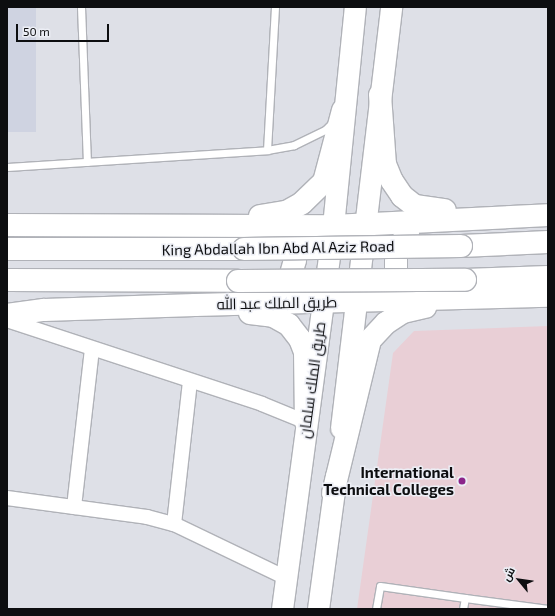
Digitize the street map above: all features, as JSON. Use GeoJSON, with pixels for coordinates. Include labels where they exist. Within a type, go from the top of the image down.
{"type":"FeatureCollection","features":[{"type":"Feature","properties":{"kind":"main road","name":"طريق الملك سلمان"},"geometry":{"type":"LineString","coordinates":[[282,609],[333,226],[343,110],[355,7]]}},
{"type":"Feature","properties":{"kind":"main road"},"geometry":{"type":"LineString","coordinates":[[318,609],[366,224],[391,7]]}},
{"type":"Feature","properties":{"kind":"main road"},"geometry":{"type":"LineString","coordinates":[[380,95],[386,164],[402,196],[415,206],[506,217]]}},
{"type":"Feature","properties":{"kind":"main road"},"geometry":{"type":"LineString","coordinates":[[208,225],[286,212],[314,194],[324,182],[343,110]]}},
{"type":"Feature","properties":{"kind":"main road"},"geometry":{"type":"LineString","coordinates":[[7,225],[333,226],[548,215]]}},
{"type":"Feature","properties":{"kind":"main road"},"geometry":{"type":"LineString","coordinates":[[489,297],[411,291],[396,276],[396,252],[406,234],[415,227],[506,217]]}},
{"type":"Feature","properties":{"kind":"main road"},"geometry":{"type":"LineString","coordinates":[[195,305],[281,291],[289,281],[295,260],[286,236],[272,230],[208,225]]}},
{"type":"Feature","properties":{"kind":"main road","name":"King Abdallah Ibn Abd Al Aziz Road"},"geometry":{"type":"LineString","coordinates":[[7,249],[244,250],[461,246],[548,242]]}},
{"type":"Feature","properties":{"kind":"main road","name":"King Abdallah Ibn Abd Al Aziz Road"},"geometry":{"type":"LineString","coordinates":[[7,280],[465,280],[546,292]]}},
{"type":"Feature","properties":{"kind":"main road","name":"طريق الملك عبد الله"},"geometry":{"type":"LineString","coordinates":[[7,315],[44,310],[356,302],[489,297],[546,292]]}},
{"type":"Feature","properties":{"kind":"main road"},"geometry":{"type":"LineString","coordinates":[[333,493],[370,340],[386,323],[403,312],[489,297]]}},
{"type":"Feature","properties":{"kind":"main road"},"geometry":{"type":"LineString","coordinates":[[195,305],[273,316],[289,325],[300,339],[305,352],[306,422]]}},
{"type":"Feature","properties":{"kind":"street"},"geometry":{"type":"LineString","coordinates":[[7,320],[92,350],[190,381],[306,422]]}},
{"type":"Feature","properties":{"kind":"street"},"geometry":{"type":"LineString","coordinates":[[74,507],[92,350]]}},
{"type":"Feature","properties":{"kind":"street"},"geometry":{"type":"LineString","coordinates":[[174,524],[190,381]]}},
{"type":"Feature","properties":{"kind":"street"},"geometry":{"type":"LineString","coordinates":[[7,498],[147,517],[174,524],[286,578]]}},
{"type":"Feature","properties":{"kind":"lane"},"geometry":{"type":"LineString","coordinates":[[81,7],[87,162]]}},
{"type":"Feature","properties":{"kind":"lane"},"geometry":{"type":"LineString","coordinates":[[267,150],[275,7]]}},
{"type":"Feature","properties":{"kind":"lane"},"geometry":{"type":"LineString","coordinates":[[7,167],[267,150],[294,145],[325,130],[343,110]]}},
{"type":"Feature","properties":{"kind":"lane"},"geometry":{"type":"LineString","coordinates":[[376,609],[380,586],[548,609]]}},
{"type":"Feature","properties":{"kind":"lane"},"geometry":{"type":"LineString","coordinates":[[463,609],[464,598]]}},
{"type":"Feature","properties":{"kind":"shaded area"},"geometry":{"type":"Polygon","coordinates":[[[7,7],[36,7],[36,132],[7,132],[7,7]]]}},
{"type":"Feature","properties":{"kind":"shaded area","name":"International Technical Colleges"},"geometry":{"type":"Polygon","coordinates":[[[548,326],[548,609],[357,609],[393,353],[414,331],[548,326]]]}},
{"type":"Feature","properties":{"kind":"place","name":"International Technical Colleges"},"geometry":{"type":"Point","coordinates":[462,481]}}]}
